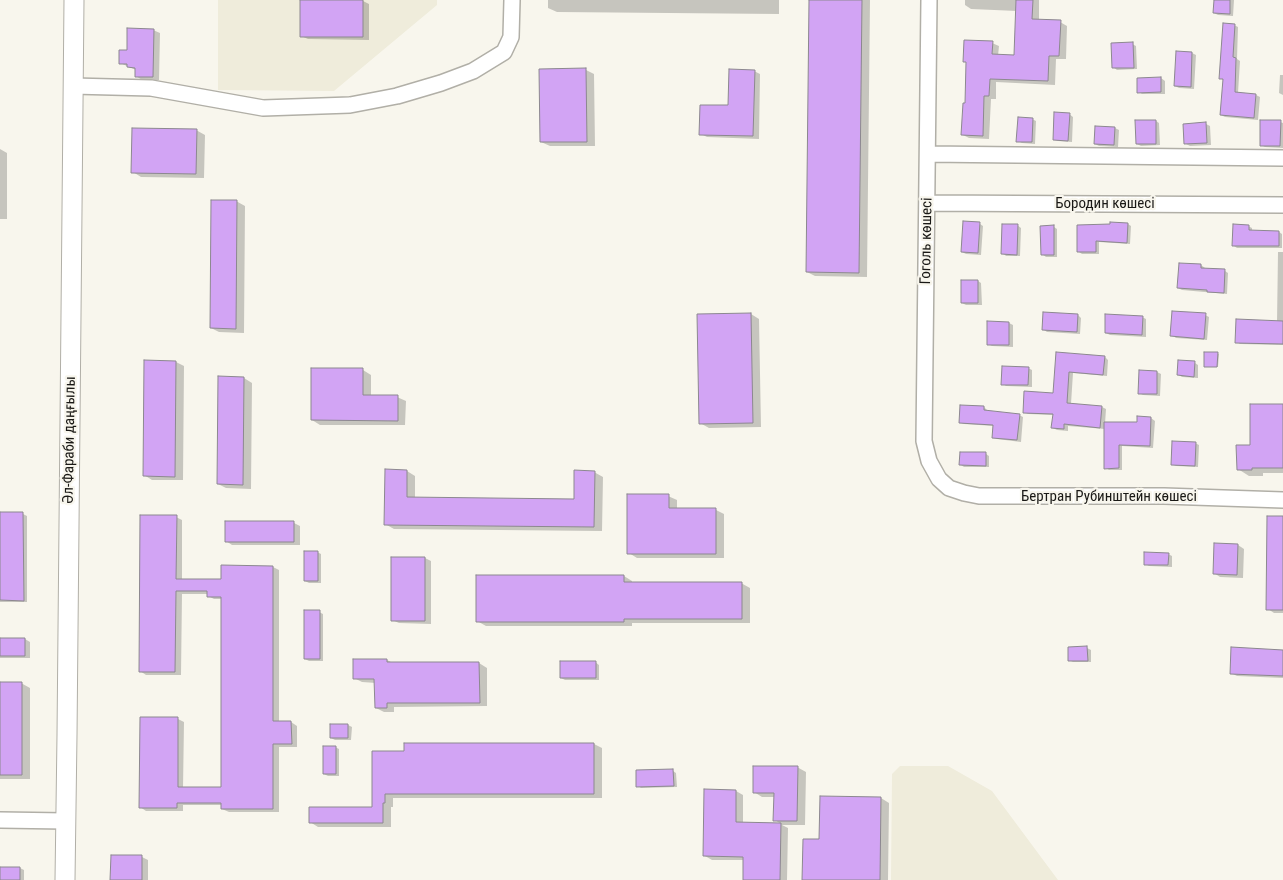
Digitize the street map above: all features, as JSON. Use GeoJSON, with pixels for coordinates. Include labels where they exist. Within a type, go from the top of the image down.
{"type":"FeatureCollection","features":[{"type":"Feature","properties":{"kind":"main road","name":"Әл-Фараби даңғылы"},"geometry":{"type":"LineString","coordinates":[[64,880],[68,715],[74,0]]}},
{"type":"Feature","properties":{"kind":"street"},"geometry":{"type":"LineString","coordinates":[[73,86],[151,88],[263,108],[350,105],[387,98],[442,83],[474,71],[504,52],[511,37],[512,0]]}},
{"type":"Feature","properties":{"kind":"street","name":"Гоголь көшесі"},"geometry":{"type":"LineString","coordinates":[[929,0],[924,441],[929,461],[939,479]]}},
{"type":"Feature","properties":{"kind":"street"},"geometry":{"type":"LineString","coordinates":[[928,154],[1283,158]]}},
{"type":"Feature","properties":{"kind":"street","name":"Бородин көшесі"},"geometry":{"type":"LineString","coordinates":[[928,203],[1283,205]]}},
{"type":"Feature","properties":{"kind":"street","name":"Бертран Рубинштейн көшесі"},"geometry":{"type":"LineString","coordinates":[[939,479],[949,488],[979,496],[1164,496],[1283,500]]}},
{"type":"Feature","properties":{"kind":"street"},"geometry":{"type":"LineString","coordinates":[[0,820],[65,821]]}},
{"type":"Feature","properties":{"kind":"shaded area"},"geometry":{"type":"Polygon","coordinates":[[[218,0],[437,0],[437,5],[334,91],[218,90],[218,0]]]}},
{"type":"Feature","properties":{"kind":"shaded area"},"geometry":{"type":"Polygon","coordinates":[[[900,766],[948,766],[992,791],[1058,880],[891,880],[892,774],[900,766]]]}},
{"type":"Feature","properties":{"kind":"building"},"geometry":{"type":"Polygon","coordinates":[[[300,0],[363,0],[363,37],[300,37],[300,0]]]}},
{"type":"Feature","properties":{"kind":"building"},"geometry":{"type":"Polygon","coordinates":[[[809,0],[862,0],[859,273],[806,272],[809,0]]]}},
{"type":"Feature","properties":{"kind":"building"},"geometry":{"type":"Polygon","coordinates":[[[1016,0],[1033,0],[1032,19],[1061,20],[1059,56],[1049,56],[1048,81],[990,79],[989,96],[984,96],[983,136],[961,135],[963,103],[965,103],[966,62],[963,62],[964,40],[993,41],[992,54],[1014,55],[1016,0]]]}},
{"type":"Feature","properties":{"kind":"building"},"geometry":{"type":"Polygon","coordinates":[[[1214,0],[1230,0],[1230,14],[1213,13],[1214,0]]]}},
{"type":"Feature","properties":{"kind":"building"},"geometry":{"type":"Polygon","coordinates":[[[1223,23],[1235,24],[1233,57],[1236,58],[1235,92],[1256,94],[1254,118],[1220,115],[1223,79],[1219,79],[1223,23]]]}},
{"type":"Feature","properties":{"kind":"building"},"geometry":{"type":"Polygon","coordinates":[[[127,28],[154,29],[153,77],[135,77],[135,68],[127,67],[127,64],[119,64],[119,50],[127,50],[127,28]]]}},
{"type":"Feature","properties":{"kind":"building"},"geometry":{"type":"Polygon","coordinates":[[[1133,42],[1134,68],[1112,68],[1111,43],[1133,42]]]}},
{"type":"Feature","properties":{"kind":"building"},"geometry":{"type":"Polygon","coordinates":[[[1176,51],[1192,52],[1191,87],[1174,86],[1176,51]]]}},
{"type":"Feature","properties":{"kind":"building"},"geometry":{"type":"Polygon","coordinates":[[[586,68],[587,142],[540,142],[539,69],[586,68]]]}},
{"type":"Feature","properties":{"kind":"building"},"geometry":{"type":"Polygon","coordinates":[[[729,69],[755,70],[753,136],[699,135],[700,105],[728,105],[729,69]]]}},
{"type":"Feature","properties":{"kind":"building"},"geometry":{"type":"Polygon","coordinates":[[[1161,77],[1161,92],[1137,93],[1137,78],[1161,77]]]}},
{"type":"Feature","properties":{"kind":"building"},"geometry":{"type":"Polygon","coordinates":[[[1054,112],[1070,113],[1068,141],[1053,140],[1054,112]]]}},
{"type":"Feature","properties":{"kind":"building"},"geometry":{"type":"Polygon","coordinates":[[[1018,117],[1033,118],[1032,142],[1016,142],[1018,117]]]}},
{"type":"Feature","properties":{"kind":"building"},"geometry":{"type":"Polygon","coordinates":[[[1135,120],[1156,120],[1156,144],[1136,144],[1135,120]]]}},
{"type":"Feature","properties":{"kind":"building"},"geometry":{"type":"Polygon","coordinates":[[[1260,120],[1281,120],[1280,146],[1260,146],[1260,120]]]}},
{"type":"Feature","properties":{"kind":"building"},"geometry":{"type":"Polygon","coordinates":[[[1206,122],[1207,143],[1184,144],[1183,124],[1206,122]]]}},
{"type":"Feature","properties":{"kind":"building"},"geometry":{"type":"Polygon","coordinates":[[[1095,126],[1115,127],[1114,145],[1094,144],[1095,126]]]}},
{"type":"Feature","properties":{"kind":"building"},"geometry":{"type":"Polygon","coordinates":[[[132,128],[197,129],[196,174],[131,173],[132,128]]]}},
{"type":"Feature","properties":{"kind":"building"},"geometry":{"type":"Polygon","coordinates":[[[211,200],[237,200],[236,329],[210,328],[211,200]]]}},
{"type":"Feature","properties":{"kind":"building"},"geometry":{"type":"Polygon","coordinates":[[[963,221],[980,222],[978,253],[961,252],[963,221]]]}},
{"type":"Feature","properties":{"kind":"building"},"geometry":{"type":"Polygon","coordinates":[[[1110,222],[1128,223],[1127,243],[1096,241],[1096,252],[1077,252],[1077,225],[1110,224],[1110,222]]]}},
{"type":"Feature","properties":{"kind":"building"},"geometry":{"type":"Polygon","coordinates":[[[1002,224],[1018,224],[1017,255],[1001,254],[1002,224]]]}},
{"type":"Feature","properties":{"kind":"building"},"geometry":{"type":"Polygon","coordinates":[[[1233,224],[1249,225],[1249,230],[1279,231],[1279,246],[1232,246],[1233,224]]]}},
{"type":"Feature","properties":{"kind":"building"},"geometry":{"type":"Polygon","coordinates":[[[1054,225],[1054,255],[1041,255],[1040,226],[1054,225]]]}},
{"type":"Feature","properties":{"kind":"building"},"geometry":{"type":"Polygon","coordinates":[[[1179,263],[1201,264],[1201,268],[1225,269],[1224,293],[1177,288],[1179,263]]]}},
{"type":"Feature","properties":{"kind":"building"},"geometry":{"type":"Polygon","coordinates":[[[961,280],[978,280],[978,303],[961,303],[961,280]]]}},
{"type":"Feature","properties":{"kind":"building"},"geometry":{"type":"Polygon","coordinates":[[[1172,311],[1206,313],[1204,339],[1170,336],[1172,311]]]}},
{"type":"Feature","properties":{"kind":"building"},"geometry":{"type":"Polygon","coordinates":[[[1043,312],[1078,314],[1077,332],[1042,330],[1043,312]]]}},
{"type":"Feature","properties":{"kind":"building"},"geometry":{"type":"Polygon","coordinates":[[[751,313],[753,423],[699,424],[697,314],[751,313]]]}},
{"type":"Feature","properties":{"kind":"building"},"geometry":{"type":"Polygon","coordinates":[[[1105,314],[1143,316],[1142,335],[1105,333],[1105,314]]]}},
{"type":"Feature","properties":{"kind":"building"},"geometry":{"type":"Polygon","coordinates":[[[1236,319],[1283,321],[1283,344],[1235,343],[1236,319]]]}},
{"type":"Feature","properties":{"kind":"building"},"geometry":{"type":"Polygon","coordinates":[[[987,321],[1009,322],[1009,345],[987,345],[987,321]]]}},
{"type":"Feature","properties":{"kind":"building"},"geometry":{"type":"Polygon","coordinates":[[[1056,352],[1105,356],[1103,375],[1069,372],[1067,403],[1102,406],[1100,428],[1064,424],[1064,429],[1051,428],[1053,414],[1023,413],[1024,391],[1053,393],[1056,352]]]}},
{"type":"Feature","properties":{"kind":"building"},"geometry":{"type":"Polygon","coordinates":[[[1204,352],[1218,352],[1217,367],[1204,367],[1204,352]]]}},
{"type":"Feature","properties":{"kind":"building"},"geometry":{"type":"Polygon","coordinates":[[[144,360],[176,361],[175,477],[143,476],[144,360]]]}},
{"type":"Feature","properties":{"kind":"building"},"geometry":{"type":"Polygon","coordinates":[[[1178,360],[1195,361],[1194,377],[1177,375],[1178,360]]]}},
{"type":"Feature","properties":{"kind":"building"},"geometry":{"type":"Polygon","coordinates":[[[1002,366],[1029,367],[1028,385],[1001,385],[1002,366]]]}},
{"type":"Feature","properties":{"kind":"building"},"geometry":{"type":"Polygon","coordinates":[[[311,368],[363,368],[363,395],[398,395],[398,421],[311,420],[311,368]]]}},
{"type":"Feature","properties":{"kind":"building"},"geometry":{"type":"Polygon","coordinates":[[[1139,370],[1157,371],[1157,394],[1138,394],[1139,370]]]}},
{"type":"Feature","properties":{"kind":"building"},"geometry":{"type":"Polygon","coordinates":[[[218,376],[244,377],[243,485],[217,484],[218,376]]]}},
{"type":"Feature","properties":{"kind":"building"},"geometry":{"type":"Polygon","coordinates":[[[1250,404],[1283,404],[1283,468],[1237,470],[1236,445],[1250,445],[1250,404]]]}},
{"type":"Feature","properties":{"kind":"building"},"geometry":{"type":"Polygon","coordinates":[[[960,405],[984,406],[984,410],[1020,414],[1017,440],[992,438],[993,425],[959,423],[960,405]]]}},
{"type":"Feature","properties":{"kind":"building"},"geometry":{"type":"Polygon","coordinates":[[[1137,416],[1151,417],[1150,446],[1119,445],[1119,468],[1104,469],[1104,422],[1137,422],[1137,416]]]}},
{"type":"Feature","properties":{"kind":"building"},"geometry":{"type":"Polygon","coordinates":[[[1172,441],[1196,442],[1195,466],[1171,465],[1172,441]]]}},
{"type":"Feature","properties":{"kind":"building"},"geometry":{"type":"Polygon","coordinates":[[[960,452],[986,452],[986,466],[959,465],[960,452]]]}},
{"type":"Feature","properties":{"kind":"building"},"geometry":{"type":"Polygon","coordinates":[[[385,469],[407,470],[407,497],[574,499],[574,470],[595,471],[594,527],[384,525],[385,469]]]}},
{"type":"Feature","properties":{"kind":"building"},"geometry":{"type":"Polygon","coordinates":[[[627,494],[669,494],[669,508],[716,508],[716,554],[627,554],[627,494]]]}},
{"type":"Feature","properties":{"kind":"building"},"geometry":{"type":"Polygon","coordinates":[[[0,512],[23,512],[24,601],[0,600],[0,512]]]}},
{"type":"Feature","properties":{"kind":"building"},"geometry":{"type":"Polygon","coordinates":[[[140,515],[177,515],[176,579],[221,579],[221,565],[273,566],[273,721],[291,721],[292,744],[273,744],[273,809],[221,809],[221,803],[177,803],[177,808],[139,808],[140,717],[178,717],[178,787],[221,787],[221,597],[207,597],[207,591],[176,591],[175,672],[139,672],[140,515]]]}},
{"type":"Feature","properties":{"kind":"building"},"geometry":{"type":"Polygon","coordinates":[[[1267,516],[1283,516],[1283,610],[1266,610],[1267,516]]]}},
{"type":"Feature","properties":{"kind":"building"},"geometry":{"type":"Polygon","coordinates":[[[225,521],[294,521],[294,542],[225,542],[225,521]]]}},
{"type":"Feature","properties":{"kind":"building"},"geometry":{"type":"Polygon","coordinates":[[[1214,543],[1238,544],[1237,575],[1213,574],[1214,543]]]}},
{"type":"Feature","properties":{"kind":"building"},"geometry":{"type":"Polygon","coordinates":[[[304,551],[318,551],[318,581],[304,581],[304,551]]]}},
{"type":"Feature","properties":{"kind":"building"},"geometry":{"type":"Polygon","coordinates":[[[1144,552],[1169,553],[1168,565],[1144,565],[1144,552]]]}},
{"type":"Feature","properties":{"kind":"building"},"geometry":{"type":"Polygon","coordinates":[[[391,557],[425,557],[425,621],[391,621],[391,557]]]}},
{"type":"Feature","properties":{"kind":"building"},"geometry":{"type":"Polygon","coordinates":[[[476,575],[624,575],[624,582],[742,582],[742,619],[624,619],[624,622],[476,622],[476,575]]]}},
{"type":"Feature","properties":{"kind":"building"},"geometry":{"type":"Polygon","coordinates":[[[304,610],[320,610],[320,659],[304,659],[304,610]]]}},
{"type":"Feature","properties":{"kind":"building"},"geometry":{"type":"Polygon","coordinates":[[[0,638],[25,638],[25,656],[0,656],[0,638]]]}},
{"type":"Feature","properties":{"kind":"building"},"geometry":{"type":"Polygon","coordinates":[[[1087,646],[1088,661],[1068,661],[1068,647],[1087,646]]]}},
{"type":"Feature","properties":{"kind":"building"},"geometry":{"type":"Polygon","coordinates":[[[1231,647],[1283,650],[1283,676],[1230,674],[1231,647]]]}},
{"type":"Feature","properties":{"kind":"building"},"geometry":{"type":"Polygon","coordinates":[[[353,659],[387,659],[387,662],[479,662],[480,703],[387,703],[387,708],[375,708],[374,679],[353,679],[353,659]]]}},
{"type":"Feature","properties":{"kind":"building"},"geometry":{"type":"Polygon","coordinates":[[[560,661],[596,661],[596,678],[560,678],[560,661]]]}},
{"type":"Feature","properties":{"kind":"building"},"geometry":{"type":"Polygon","coordinates":[[[0,682],[22,682],[22,775],[0,775],[0,682]]]}},
{"type":"Feature","properties":{"kind":"building"},"geometry":{"type":"Polygon","coordinates":[[[330,724],[348,724],[348,738],[330,738],[330,724]]]}},
{"type":"Feature","properties":{"kind":"building"},"geometry":{"type":"Polygon","coordinates":[[[404,743],[594,743],[594,794],[385,794],[383,823],[309,823],[309,807],[372,807],[372,751],[404,751],[404,743]]]}},
{"type":"Feature","properties":{"kind":"building"},"geometry":{"type":"Polygon","coordinates":[[[323,746],[336,746],[336,774],[323,774],[323,746]]]}},
{"type":"Feature","properties":{"kind":"building"},"geometry":{"type":"Polygon","coordinates":[[[753,766],[798,766],[797,821],[773,821],[774,793],[753,793],[753,766]]]}},
{"type":"Feature","properties":{"kind":"building"},"geometry":{"type":"Polygon","coordinates":[[[673,769],[674,786],[636,787],[636,770],[673,769]]]}},
{"type":"Feature","properties":{"kind":"building"},"geometry":{"type":"Polygon","coordinates":[[[704,789],[736,790],[736,822],[781,823],[780,880],[743,880],[743,857],[703,856],[704,789]]]}},
{"type":"Feature","properties":{"kind":"building"},"geometry":{"type":"Polygon","coordinates":[[[820,796],[881,797],[880,880],[802,880],[803,839],[819,839],[820,796]]]}},
{"type":"Feature","properties":{"kind":"building"},"geometry":{"type":"Polygon","coordinates":[[[111,855],[142,855],[142,880],[110,880],[111,855]]]}},
{"type":"Feature","properties":{"kind":"building"},"geometry":{"type":"Polygon","coordinates":[[[0,867],[20,867],[20,880],[0,880],[0,867]]]}}]}
